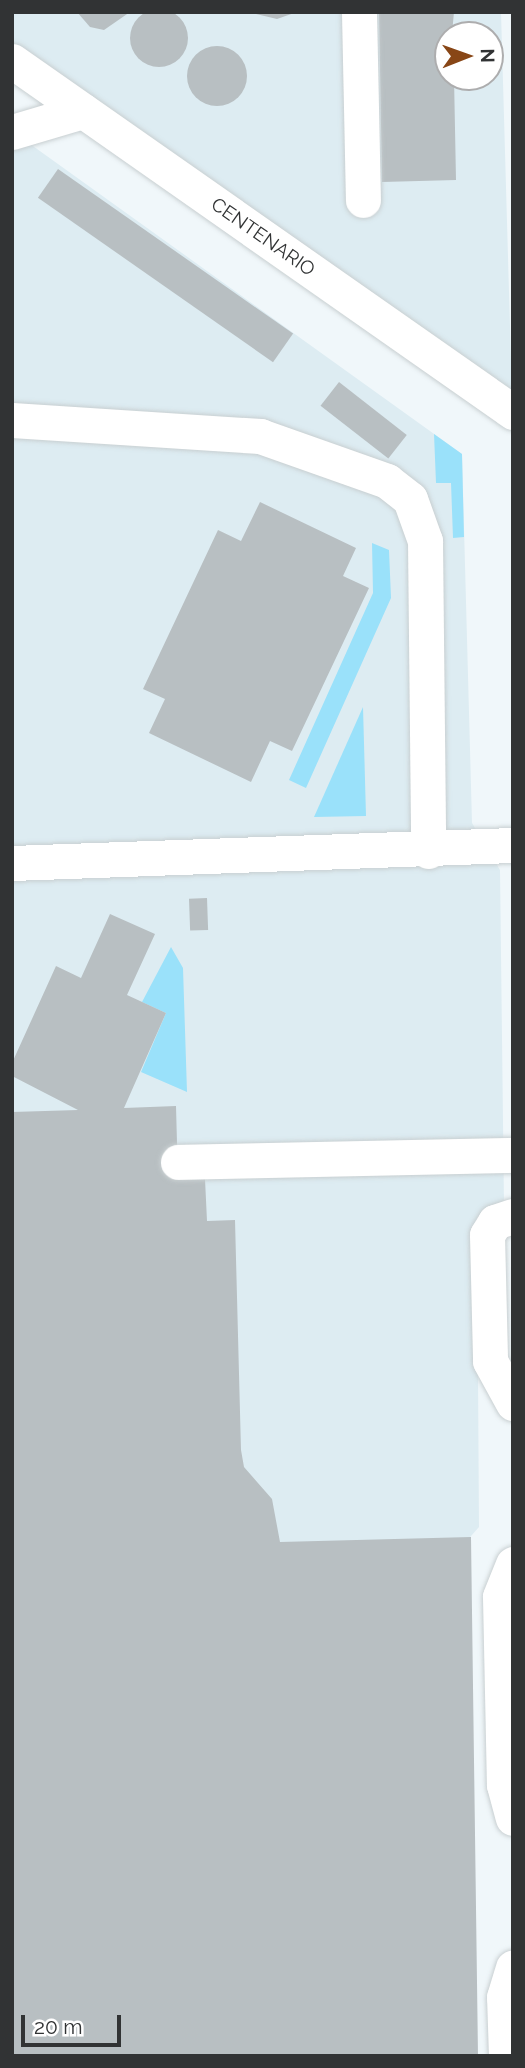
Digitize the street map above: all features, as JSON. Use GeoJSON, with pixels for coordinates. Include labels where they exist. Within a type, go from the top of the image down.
{"type":"FeatureCollection","features":[{"type":"Feature","properties":{"kind":"street"},"geometry":{"type":"LineString","coordinates":[[359,12],[363,200]]}},
{"type":"Feature","properties":{"kind":"street","name":"CENTENARIO"},"geometry":{"type":"LineString","coordinates":[[12,61],[513,412]]}},
{"type":"Feature","properties":{"kind":"street"},"geometry":{"type":"LineString","coordinates":[[12,132],[83,111]]}},
{"type":"Feature","properties":{"kind":"street"},"geometry":{"type":"LineString","coordinates":[[12,420],[260,436],[387,481],[411,499],[425,541],[428,851]]}},
{"type":"Feature","properties":{"kind":"street"},"geometry":{"type":"LineString","coordinates":[[12,863],[428,851],[513,845]]}},
{"type":"Feature","properties":{"kind":"street"},"geometry":{"type":"LineString","coordinates":[[178,1162],[513,1155]]}},
{"type":"Feature","properties":{"kind":"street"},"geometry":{"type":"LineString","coordinates":[[513,1216],[495,1222],[487,1235],[491,1361],[513,1403]]}},
{"type":"Feature","properties":{"kind":"street"},"geometry":{"type":"LineString","coordinates":[[513,1564],[500,1598],[504,1784],[513,1818]]}},
{"type":"Feature","properties":{"kind":"street"},"geometry":{"type":"LineString","coordinates":[[506,2056],[504,1997],[513,1967]]}},
{"type":"Feature","properties":{"kind":"shaded area"},"geometry":{"type":"Polygon","coordinates":[[[12,12],[501,12],[501,21],[434,21],[434,91],[503,91],[512,396],[12,43],[12,12]]]}},
{"type":"Feature","properties":{"kind":"shaded area"},"geometry":{"type":"Polygon","coordinates":[[[12,131],[462,454],[472,823],[500,870],[504,1205],[477,1217],[479,1527],[12,2056],[12,131]]]}},
{"type":"Feature","properties":{"kind":"shaded area"},"geometry":{"type":"Polygon","coordinates":[[[434,434],[462,454],[464,537],[453,538],[451,483],[436,483],[434,434]]]}},
{"type":"Feature","properties":{"kind":"shaded area"},"geometry":{"type":"Polygon","coordinates":[[[372,543],[389,550],[391,598],[306,788],[289,780],[373,593],[372,543]]]}},
{"type":"Feature","properties":{"kind":"shaded area"},"geometry":{"type":"Polygon","coordinates":[[[363,707],[366,816],[314,817],[363,707]]]}},
{"type":"Feature","properties":{"kind":"shaded area"},"geometry":{"type":"Polygon","coordinates":[[[171,947],[183,968],[187,1092],[141,1072],[166,1013],[142,1002],[171,947]]]}},
{"type":"Feature","properties":{"kind":"building"},"geometry":{"type":"Polygon","coordinates":[[[153,9],[165,9],[180,17],[188,32],[188,44],[180,59],[165,67],[153,67],[138,59],[130,44],[130,32],[138,17],[153,9]]]}},
{"type":"Feature","properties":{"kind":"building"},"geometry":{"type":"Polygon","coordinates":[[[77,12],[130,12],[104,30],[90,27],[77,12]]]}},
{"type":"Feature","properties":{"kind":"building"},"geometry":{"type":"Polygon","coordinates":[[[248,12],[297,12],[277,19],[248,12]]]}},
{"type":"Feature","properties":{"kind":"building"},"geometry":{"type":"Polygon","coordinates":[[[379,12],[454,12],[453,21],[434,21],[434,91],[454,91],[456,180],[382,182],[379,12]]]}},
{"type":"Feature","properties":{"kind":"building"},"geometry":{"type":"Polygon","coordinates":[[[217,46],[234,51],[242,59],[247,76],[242,93],[234,101],[217,106],[200,101],[192,93],[187,76],[192,59],[200,51],[217,46]]]}},
{"type":"Feature","properties":{"kind":"building"},"geometry":{"type":"Polygon","coordinates":[[[58,169],[293,334],[273,362],[38,198],[58,169]]]}},
{"type":"Feature","properties":{"kind":"building"},"geometry":{"type":"Polygon","coordinates":[[[339,382],[407,435],[388,459],[321,406],[339,382]]]}},
{"type":"Feature","properties":{"kind":"building"},"geometry":{"type":"Polygon","coordinates":[[[260,502],[356,548],[343,576],[369,588],[292,751],[270,741],[251,782],[149,733],[165,699],[143,689],[218,530],[241,541],[260,502]]]}},
{"type":"Feature","properties":{"kind":"building"},"geometry":{"type":"Polygon","coordinates":[[[207,898],[208,930],[190,931],[189,899],[207,898]]]}},
{"type":"Feature","properties":{"kind":"building"},"geometry":{"type":"Polygon","coordinates":[[[110,914],[155,934],[127,995],[166,1013],[124,1108],[176,1106],[178,1180],[205,1179],[207,1221],[235,1220],[241,1450],[244,1467],[272,1499],[280,1542],[471,1537],[478,2056],[12,2056],[12,1112],[78,1110],[12,1076],[12,1063],[56,966],[81,978],[110,914]]]}}]}
